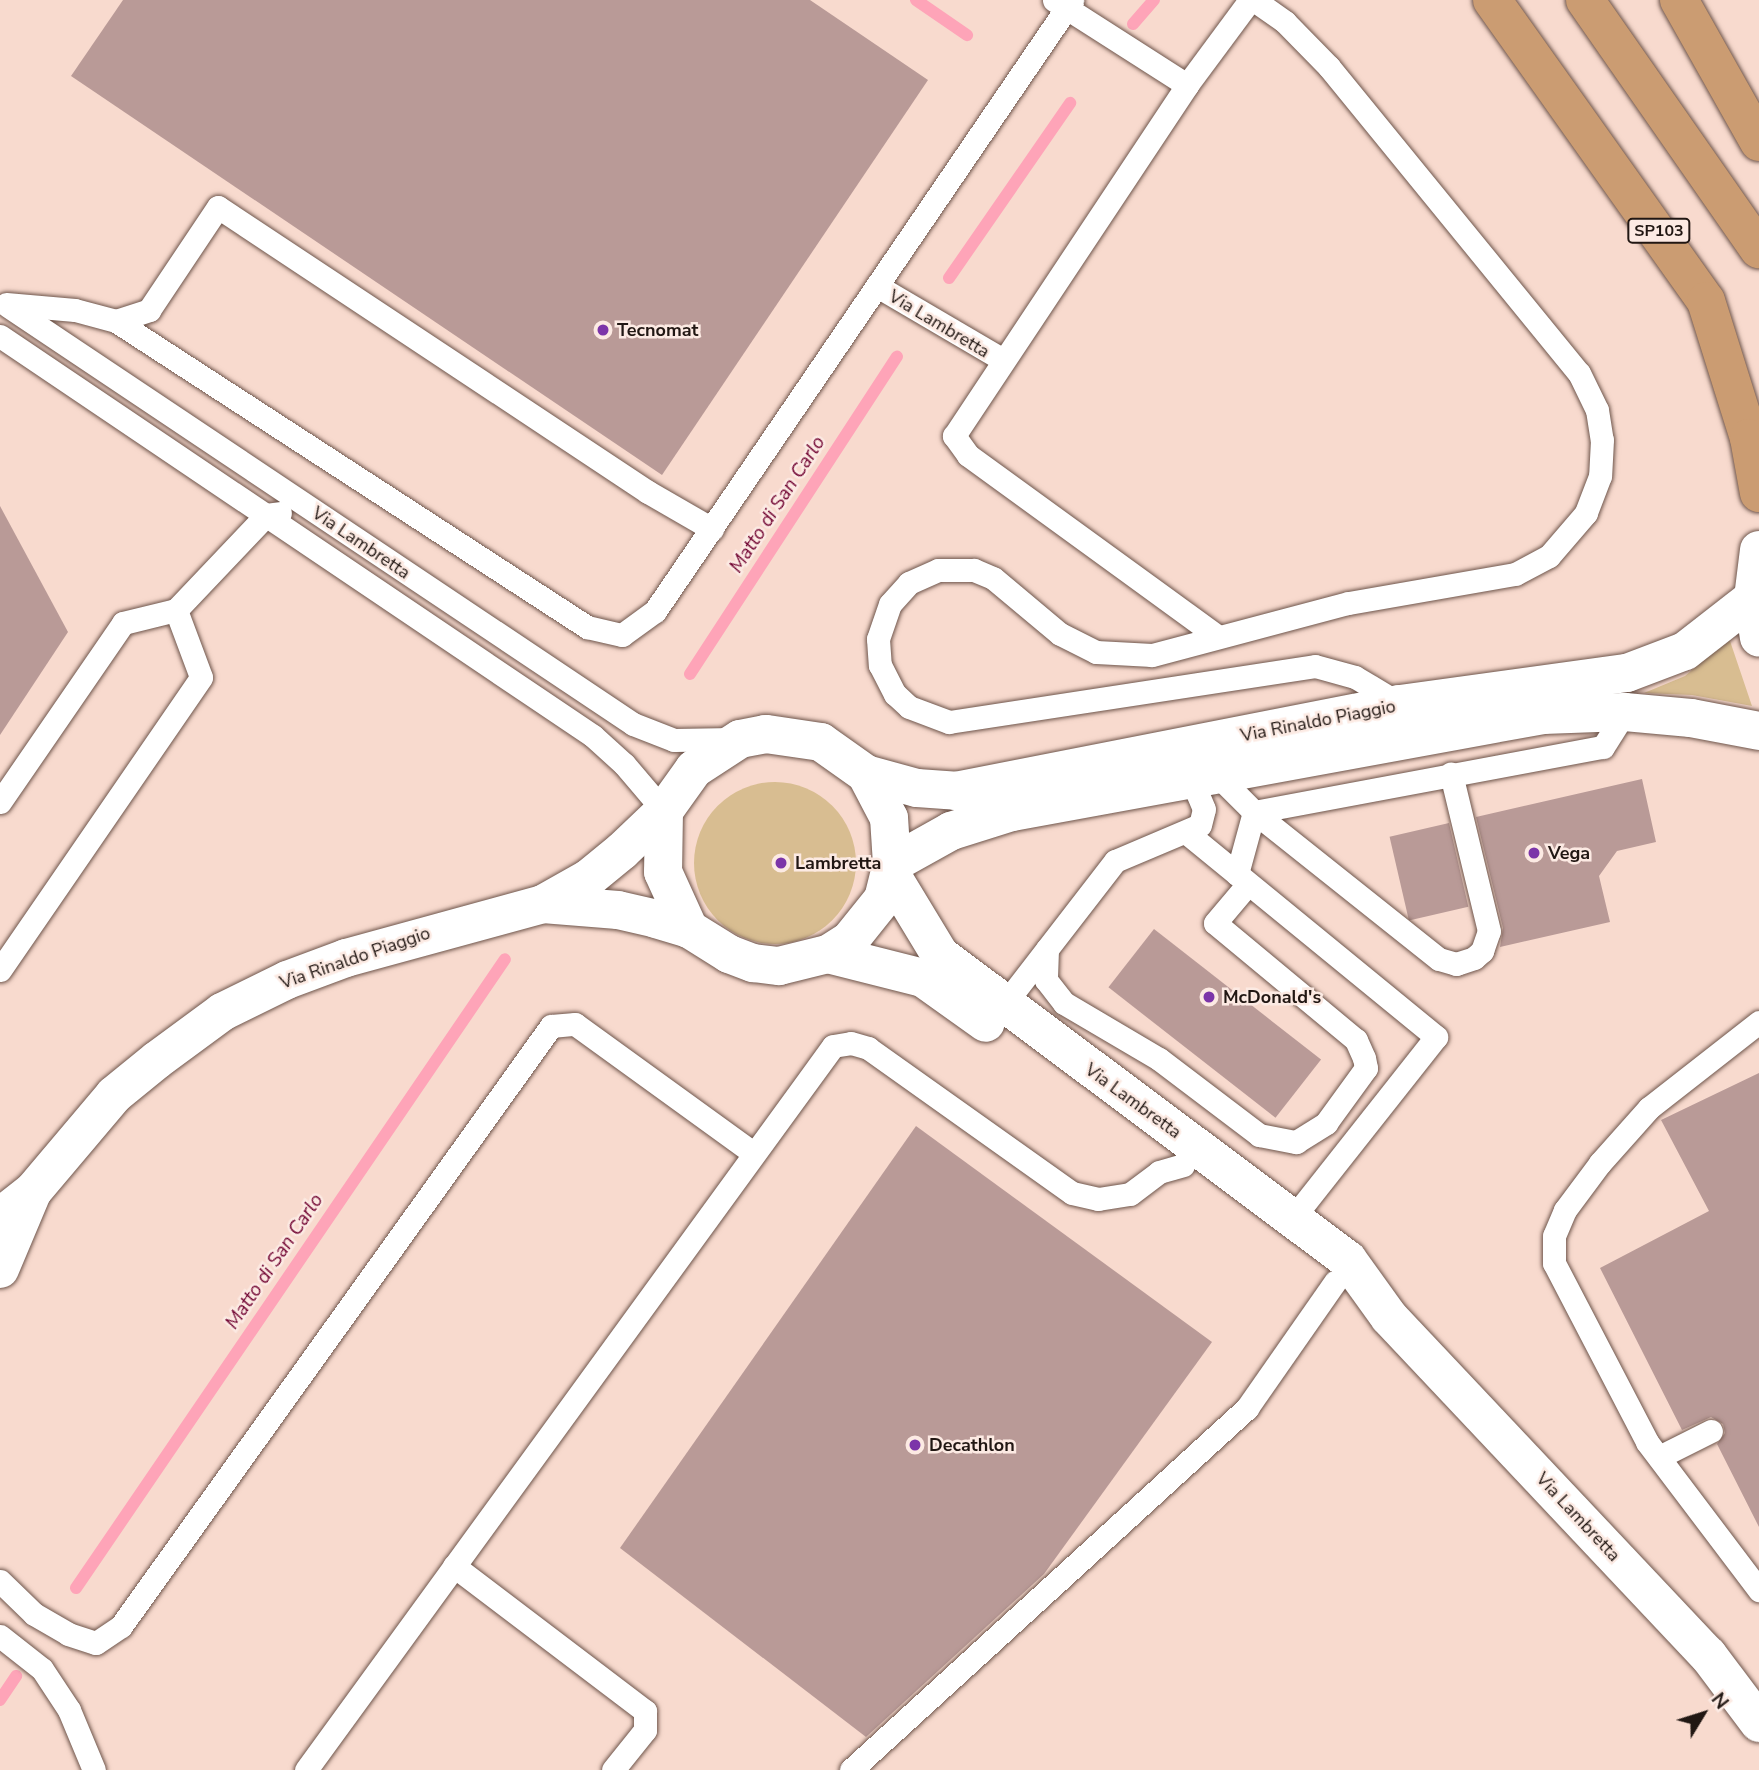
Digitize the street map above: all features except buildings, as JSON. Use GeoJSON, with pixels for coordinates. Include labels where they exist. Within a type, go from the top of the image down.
{"type":"FeatureCollection","features":[{"type":"Feature","properties":{"kind":"highway","name":"SP103"},"geometry":{"type":"LineString","coordinates":[[1492,0],[1706,301],[1749,438],[1759,493]]}},
{"type":"Feature","properties":{"kind":"highway"},"geometry":{"type":"LineString","coordinates":[[1585,0],[1759,249]]}},
{"type":"Feature","properties":{"kind":"highway"},"geometry":{"type":"LineString","coordinates":[[1679,0],[1759,142]]}},
{"type":"Feature","properties":{"kind":"street"},"geometry":{"type":"LineString","coordinates":[[1759,550],[1753,598],[1759,638]]}},
{"type":"Feature","properties":{"kind":"street","name":"Via Rinaldo Piaggio"},"geometry":{"type":"LineString","coordinates":[[866,774],[917,788],[956,791],[1400,704],[1626,673],[1685,651],[1753,598]]}},
{"type":"Feature","properties":{"kind":"street","name":"Via Rinaldo Piaggio"},"geometry":{"type":"LineString","coordinates":[[891,869],[951,831],[1012,813],[1543,715],[1625,712],[1691,718],[1759,731]]}},
{"type":"Feature","properties":{"kind":"street","name":"Via Rinaldo Piaggio"},"geometry":{"type":"LineString","coordinates":[[0,1217],[33,1191],[114,1095],[222,1012],[287,980],[345,958],[543,904],[589,878],[664,811],[694,769],[740,739],[766,734],[808,738],[846,755],[866,774],[889,818],[891,869],[869,921],[828,954],[779,965],[753,963],[729,954],[689,929],[618,910],[543,904]]}},
{"type":"Feature","properties":{"kind":"street"},"geometry":{"type":"LineString","coordinates":[[664,811],[663,872],[689,929]]}},
{"type":"Feature","properties":{"kind":"street","name":"Via Lambretta"},"geometry":{"type":"LineString","coordinates":[[891,869],[940,955],[1006,1008],[1294,1217],[1348,1260],[1389,1317],[1708,1655],[1759,1723]]}},
{"type":"Feature","properties":{"kind":"street","name":"Via Lambretta"},"geometry":{"type":"LineString","coordinates":[[828,954],[923,978],[1183,1165],[1335,1282],[1389,1317]]}},
{"type":"Feature","properties":{"kind":"street","name":"Via Rinaldo Piaggio"},"geometry":{"type":"LineString","coordinates":[[0,1269],[33,1191]]}},
{"type":"Feature","properties":{"kind":"lane"},"geometry":{"type":"LineString","coordinates":[[1217,636],[968,455],[954,436],[1187,85],[1252,0],[1285,22],[1329,67],[1579,373],[1597,410],[1602,457],[1586,513],[1563,544],[1533,566],[1501,578],[1349,603],[1152,655],[1096,652],[1060,634],[993,578],[955,568],[923,575],[902,588],[886,612],[878,648],[883,673],[901,701],[927,717],[949,722],[1315,666],[1355,677],[1400,704]]}},
{"type":"Feature","properties":{"kind":"lane"},"geometry":{"type":"LineString","coordinates":[[3,302],[75,310],[116,321],[587,627],[622,635],[655,611],[877,286],[1064,3],[1187,85]]}},
{"type":"Feature","properties":{"kind":"lane"},"geometry":{"type":"LineString","coordinates":[[116,321],[149,310],[218,207],[648,492],[712,529]]}},
{"type":"Feature","properties":{"kind":"lane","name":"Via Lambretta"},"geometry":{"type":"LineString","coordinates":[[877,286],[1003,360]]}},
{"type":"Feature","properties":{"kind":"lane","name":"Via Lambretta"},"geometry":{"type":"LineString","coordinates":[[3,302],[633,724],[674,740],[740,739]]}},
{"type":"Feature","properties":{"kind":"lane","name":"Via Lambretta"},"geometry":{"type":"LineString","coordinates":[[0,337],[593,736],[624,764],[664,811]]}},
{"type":"Feature","properties":{"kind":"lane"},"geometry":{"type":"LineString","coordinates":[[0,802],[123,623],[176,610],[265,516],[287,512],[338,528]]}},
{"type":"Feature","properties":{"kind":"lane"},"geometry":{"type":"LineString","coordinates":[[0,970],[201,677],[176,610]]}},
{"type":"Feature","properties":{"kind":"lane"},"geometry":{"type":"LineString","coordinates":[[1254,812],[1603,747],[1625,712]]}},
{"type":"Feature","properties":{"kind":"lane"},"geometry":{"type":"LineString","coordinates":[[1203,776],[1254,812],[1439,959],[1465,962],[1482,951],[1489,931],[1451,774]]}},
{"type":"Feature","properties":{"kind":"lane"},"geometry":{"type":"LineString","coordinates":[[1006,1008],[1046,948],[1123,854],[1187,833],[1200,825],[1205,809],[1203,776]]}},
{"type":"Feature","properties":{"kind":"lane"},"geometry":{"type":"LineString","coordinates":[[1046,948],[1046,980],[1064,1003],[1159,1059],[1259,1135],[1296,1142],[1326,1123],[1366,1068],[1356,1040],[1215,923],[1243,879],[1254,812]]}},
{"type":"Feature","properties":{"kind":"lane"},"geometry":{"type":"LineString","coordinates":[[1187,833],[1436,1037],[1294,1217]]}},
{"type":"Feature","properties":{"kind":"lane"},"geometry":{"type":"LineString","coordinates":[[1759,1022],[1649,1108],[1600,1163],[1565,1210],[1554,1236],[1554,1263],[1659,1458],[1759,1590]]}},
{"type":"Feature","properties":{"kind":"lane"},"geometry":{"type":"LineString","coordinates":[[0,1581],[34,1614],[68,1634],[96,1643],[121,1626],[551,1026],[575,1024],[753,1153]]}},
{"type":"Feature","properties":{"kind":"lane"},"geometry":{"type":"LineString","coordinates":[[306,1770],[825,1052],[841,1044],[868,1048],[1072,1193],[1098,1199],[1130,1194],[1159,1172],[1183,1165]]}},
{"type":"Feature","properties":{"kind":"lane"},"geometry":{"type":"LineString","coordinates":[[851,1770],[1247,1408],[1335,1282]]}},
{"type":"Feature","properties":{"kind":"lane"},"geometry":{"type":"LineString","coordinates":[[1659,1458],[1710,1431]]}},
{"type":"Feature","properties":{"kind":"lane"},"geometry":{"type":"LineString","coordinates":[[454,1566],[645,1711],[645,1730],[613,1770]]}},
{"type":"Feature","properties":{"kind":"lane"},"geometry":{"type":"LineString","coordinates":[[0,1636],[41,1669],[69,1710],[94,1770]]}},
{"type":"Feature","properties":{"kind":"shaded area"},"geometry":{"type":"Polygon","coordinates":[[[1729,638],[1752,706],[1692,695],[1644,693],[1685,676],[1729,638]]]}},
{"type":"Feature","properties":{"kind":"shaded area"},"geometry":{"type":"Polygon","coordinates":[[[775,782],[806,788],[832,806],[850,832],[856,863],[850,894],[832,920],[806,938],[775,944],[744,938],[718,920],[700,894],[694,863],[700,832],[718,806],[744,788],[775,782]]]}},
{"type":"Feature","properties":{"kind":"waterway"},"geometry":{"type":"LineString","coordinates":[[916,0],[967,35]]}},
{"type":"Feature","properties":{"kind":"waterway","name":"Matto di San Carlo"},"geometry":{"type":"LineString","coordinates":[[1133,24],[1154,0]]}},
{"type":"Feature","properties":{"kind":"waterway","name":"Matto di San Carlo"},"geometry":{"type":"LineString","coordinates":[[949,278],[1070,103]]}},
{"type":"Feature","properties":{"kind":"waterway","name":"Matto di San Carlo"},"geometry":{"type":"LineString","coordinates":[[690,674],[897,356]]}},
{"type":"Feature","properties":{"kind":"waterway","name":"Matto di San Carlo"},"geometry":{"type":"LineString","coordinates":[[76,1588],[505,959]]}},
{"type":"Feature","properties":{"kind":"waterway","name":"Matto di San Carlo"},"geometry":{"type":"LineString","coordinates":[[0,1700],[16,1676]]}},
{"type":"Feature","properties":{"kind":"place","name":"Tecnomat"},"geometry":{"type":"Point","coordinates":[603,330]}},
{"type":"Feature","properties":{"kind":"place","name":"Vega"},"geometry":{"type":"Point","coordinates":[1534,853]}},
{"type":"Feature","properties":{"kind":"place","name":"Lambretta"},"geometry":{"type":"Point","coordinates":[781,863]}},
{"type":"Feature","properties":{"kind":"place","name":"McDonald's"},"geometry":{"type":"Point","coordinates":[1209,997]}},
{"type":"Feature","properties":{"kind":"place","name":"Decathlon"},"geometry":{"type":"Point","coordinates":[915,1445]}}]}
